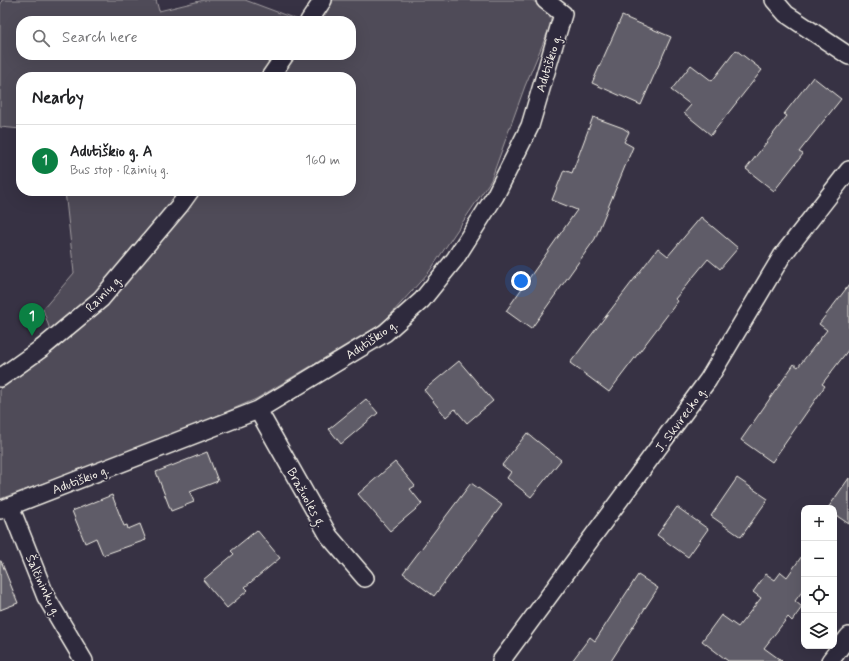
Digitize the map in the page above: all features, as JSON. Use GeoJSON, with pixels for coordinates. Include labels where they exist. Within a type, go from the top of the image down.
{"type":"FeatureCollection","features":[{"type":"Feature","properties":{"kind":"street"},"geometry":{"type":"LineString","coordinates":[[312,16],[323,0]]}},
{"type":"Feature","properties":{"kind":"street","name":"Adutiškio g."},"geometry":{"type":"LineString","coordinates":[[5,508],[258,410],[384,333],[422,300],[455,259],[495,196],[530,126],[563,14],[545,0]]}},
{"type":"Feature","properties":{"kind":"street"},"geometry":{"type":"LineString","coordinates":[[774,0],[786,14],[849,56]]}},
{"type":"Feature","properties":{"kind":"street"},"geometry":{"type":"LineString","coordinates":[[273,72],[282,60]]}},
{"type":"Feature","properties":{"kind":"street","name":"J. Skvirecko g."},"geometry":{"type":"LineString","coordinates":[[501,661],[708,380],[782,256],[849,170]]}},
{"type":"Feature","properties":{"kind":"street","name":"Rainių g."},"geometry":{"type":"LineString","coordinates":[[0,378],[42,348],[100,299],[186,196]]}},
{"type":"Feature","properties":{"kind":"street","name":"Bražuolės g."},"geometry":{"type":"LineString","coordinates":[[258,410],[329,536],[365,578]]}},
{"type":"Feature","properties":{"kind":"street","name":"Šalčininkų g."},"geometry":{"type":"LineString","coordinates":[[5,508],[46,597],[84,661]]}},
{"type":"Feature","properties":{"kind":"street"},"geometry":{"type":"LineString","coordinates":[[830,661],[849,636]]}},
{"type":"Feature","properties":{"kind":"shaded area"},"geometry":{"type":"Polygon","coordinates":[[[2,0],[156,0],[159,11],[204,0],[245,0],[288,16],[16,16],[16,60],[356,60],[356,16],[312,16],[323,0],[532,0],[546,10],[552,22],[525,86],[491,180],[429,272],[383,323],[256,399],[159,441],[0,499],[0,389],[60,346],[50,330],[43,309],[74,273],[66,196],[356,196],[356,72],[16,72],[16,129],[0,127],[0,6],[2,0]]]}},
{"type":"Feature","properties":{"kind":"building"},"geometry":{"type":"Polygon","coordinates":[[[622,16],[671,37],[641,105],[592,83],[622,16]]]}},
{"type":"Feature","properties":{"kind":"building"},"geometry":{"type":"Polygon","coordinates":[[[736,50],[762,70],[711,135],[684,113],[691,105],[671,90],[691,65],[712,81],[736,50]]]}},
{"type":"Feature","properties":{"kind":"building"},"geometry":{"type":"Polygon","coordinates":[[[813,77],[841,99],[799,152],[803,154],[774,191],[746,169],[787,116],[784,114],[813,77]]]}},
{"type":"Feature","properties":{"kind":"building"},"geometry":{"type":"Polygon","coordinates":[[[593,117],[623,128],[629,132],[624,142],[633,147],[595,239],[531,329],[506,311],[577,210],[552,200],[564,170],[572,173],[593,117]]]}},
{"type":"Feature","properties":{"kind":"building"},"geometry":{"type":"Polygon","coordinates":[[[701,217],[738,248],[720,269],[708,259],[675,299],[678,301],[609,392],[570,363],[658,248],[668,256],[701,217]]]}},
{"type":"Feature","properties":{"kind":"building"},"geometry":{"type":"Polygon","coordinates":[[[849,285],[849,349],[822,384],[825,386],[772,462],[741,440],[794,364],[798,367],[827,330],[819,324],[849,285]]]}},
{"type":"Feature","properties":{"kind":"building"},"geometry":{"type":"Polygon","coordinates":[[[459,361],[493,401],[467,423],[455,409],[446,417],[424,390],[459,361]]]}},
{"type":"Feature","properties":{"kind":"building"},"geometry":{"type":"Polygon","coordinates":[[[366,399],[378,413],[341,444],[329,429],[366,399]]]}},
{"type":"Feature","properties":{"kind":"building"},"geometry":{"type":"Polygon","coordinates":[[[527,433],[561,460],[531,497],[507,478],[511,472],[502,465],[527,433]]]}},
{"type":"Feature","properties":{"kind":"building"},"geometry":{"type":"Polygon","coordinates":[[[207,452],[218,481],[190,492],[194,502],[171,511],[156,472],[207,452]]]}},
{"type":"Feature","properties":{"kind":"building"},"geometry":{"type":"Polygon","coordinates":[[[395,462],[415,486],[410,489],[422,504],[390,531],[358,494],[395,462]]]}},
{"type":"Feature","properties":{"kind":"building"},"geometry":{"type":"Polygon","coordinates":[[[737,478],[768,499],[741,537],[711,516],[737,478]]]}},
{"type":"Feature","properties":{"kind":"building"},"geometry":{"type":"Polygon","coordinates":[[[849,478],[849,524],[837,516],[837,505],[830,505],[849,478]]]}},
{"type":"Feature","properties":{"kind":"building"},"geometry":{"type":"Polygon","coordinates":[[[471,483],[502,505],[434,596],[403,573],[471,483]]]}},
{"type":"Feature","properties":{"kind":"building"},"geometry":{"type":"Polygon","coordinates":[[[112,495],[124,526],[127,525],[128,529],[140,524],[146,540],[103,555],[96,538],[85,543],[72,511],[112,495]]]}},
{"type":"Feature","properties":{"kind":"building"},"geometry":{"type":"Polygon","coordinates":[[[677,507],[708,529],[688,557],[657,535],[677,507]]]}},
{"type":"Feature","properties":{"kind":"building"},"geometry":{"type":"Polygon","coordinates":[[[257,530],[280,558],[245,587],[248,590],[227,608],[203,580],[234,554],[231,551],[257,530]]]}},
{"type":"Feature","properties":{"kind":"building"},"geometry":{"type":"Polygon","coordinates":[[[801,557],[801,593],[795,601],[801,606],[801,608],[792,621],[788,617],[764,648],[782,661],[728,661],[702,641],[721,615],[738,627],[761,598],[753,592],[766,574],[775,580],[781,572],[787,577],[801,557]]]}},
{"type":"Feature","properties":{"kind":"building"},"geometry":{"type":"Polygon","coordinates":[[[0,561],[18,603],[0,610],[0,561]]]}},
{"type":"Feature","properties":{"kind":"building"},"geometry":{"type":"Polygon","coordinates":[[[638,575],[658,588],[611,661],[572,661],[590,637],[595,641],[638,575]]]}},
{"type":"Feature","properties":{"kind":"place","name":"Adutiškio g. A"},"geometry":{"type":"Point","coordinates":[32,336]}}]}
